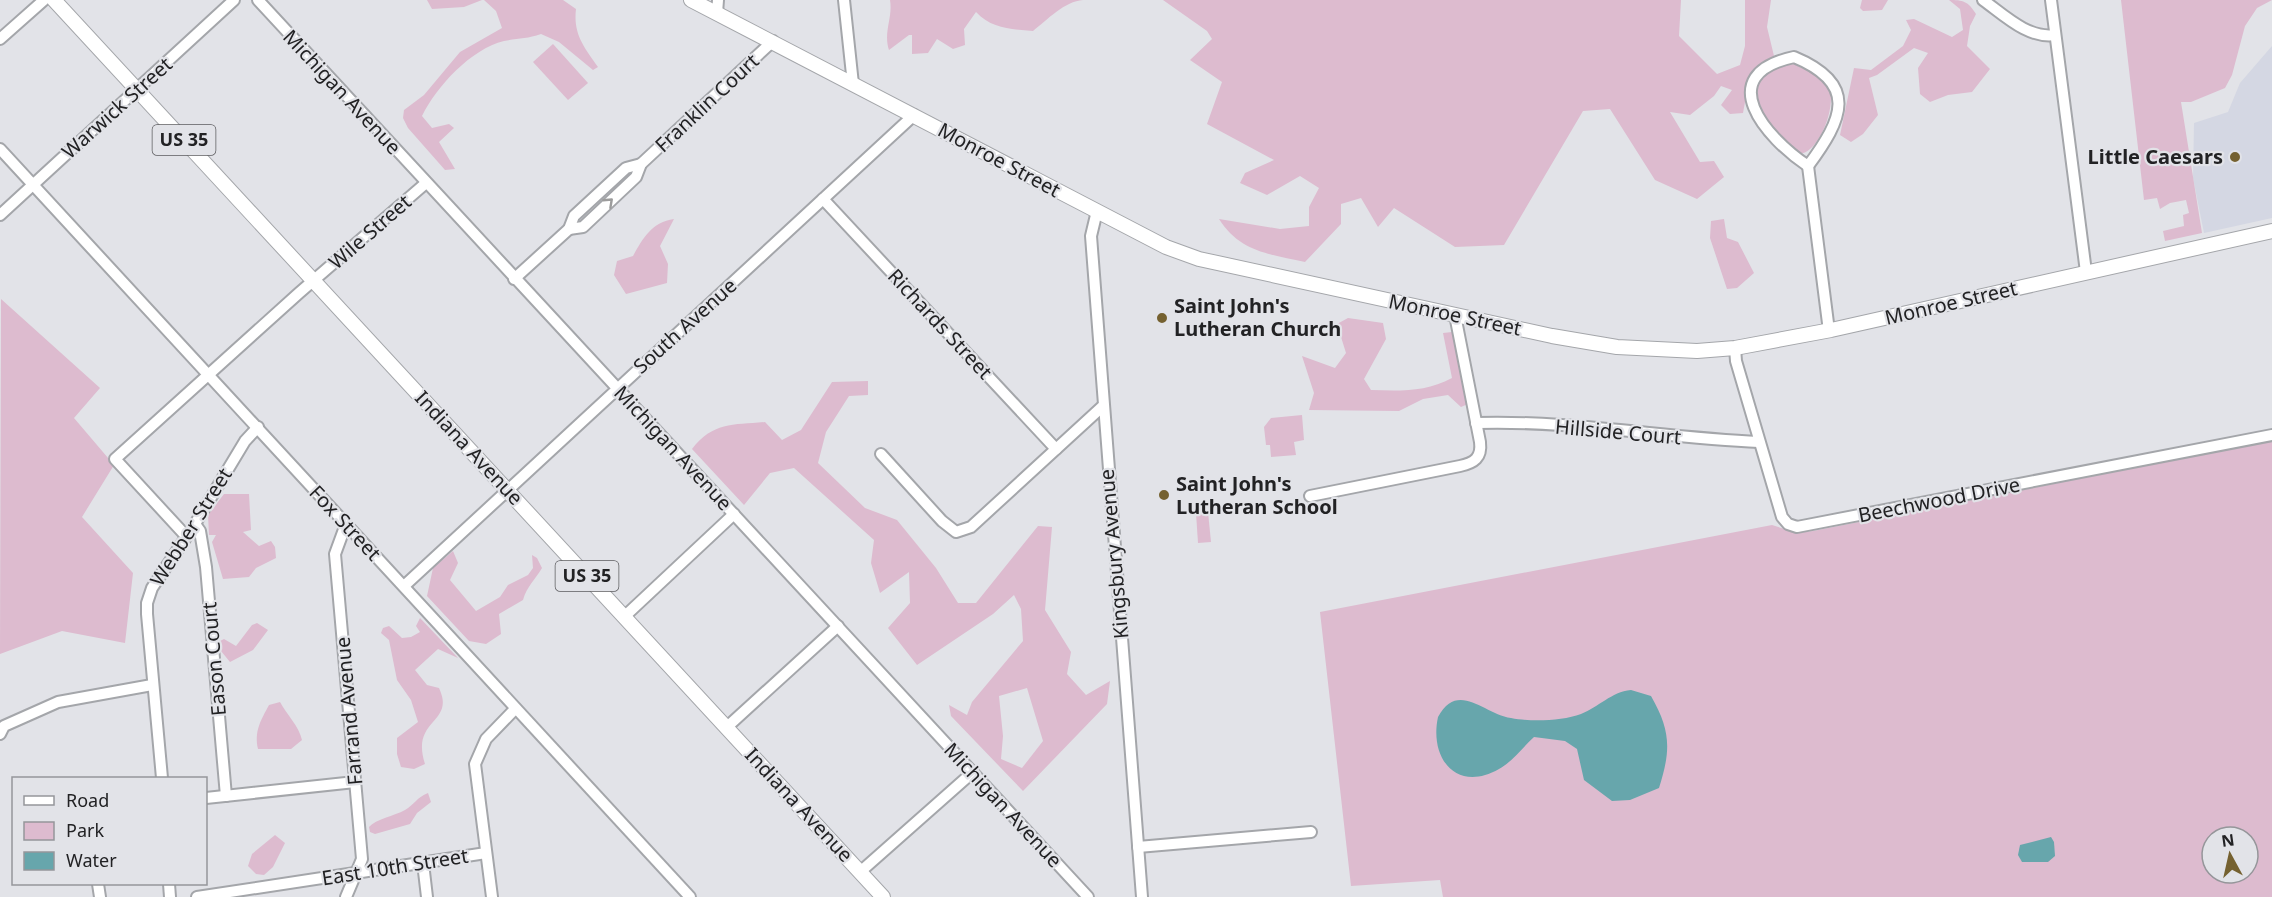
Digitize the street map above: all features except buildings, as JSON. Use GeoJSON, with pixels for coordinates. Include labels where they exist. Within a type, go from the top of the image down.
{"type":"FeatureCollection","features":[{"type":"Feature","properties":{"kind":"main road","name":"Indiana Avenue"},"geometry":{"type":"LineString","coordinates":[[54,0],[883,897]]}},
{"type":"Feature","properties":{"kind":"main road","name":"Monroe Street"},"geometry":{"type":"LineString","coordinates":[[691,0],[718,7],[773,41],[853,84],[1166,247],[1202,261],[1617,347],[1697,351],[1735,348],[1828,331],[2272,231]]}},
{"type":"Feature","properties":{"kind":"street"},"geometry":{"type":"LineString","coordinates":[[0,39],[44,0]]}},
{"type":"Feature","properties":{"kind":"street","name":"Warwick Street"},"geometry":{"type":"LineString","coordinates":[[0,215],[234,0]]}},
{"type":"Feature","properties":{"kind":"street","name":"Michigan Avenue"},"geometry":{"type":"LineString","coordinates":[[258,0],[1088,897]]}},
{"type":"Feature","properties":{"kind":"street"},"geometry":{"type":"LineString","coordinates":[[844,0],[853,84]]}},
{"type":"Feature","properties":{"kind":"street"},"geometry":{"type":"LineString","coordinates":[[1983,0],[2024,29],[2043,36],[2055,35]]}},
{"type":"Feature","properties":{"kind":"street"},"geometry":{"type":"LineString","coordinates":[[2051,0],[2086,273]]}},
{"type":"Feature","properties":{"kind":"street","name":"Franklin Court"},"geometry":{"type":"LineString","coordinates":[[514,279],[569,229],[583,227],[636,177],[641,164],[773,41]]}},
{"type":"Feature","properties":{"kind":"street"},"geometry":{"type":"LineString","coordinates":[[1808,166],[1786,152],[1760,123],[1754,109],[1751,89],[1758,74],[1776,61],[1794,57],[1828,75],[1838,94],[1839,112],[1808,166],[1828,331]]}},
{"type":"Feature","properties":{"kind":"street","name":"South Avenue"},"geometry":{"type":"LineString","coordinates":[[404,586],[914,115]]}},
{"type":"Feature","properties":{"kind":"street","name":"Fox Street"},"geometry":{"type":"LineString","coordinates":[[0,149],[210,374],[684,895]]}},
{"type":"Feature","properties":{"kind":"street","name":"Wile Street"},"geometry":{"type":"LineString","coordinates":[[314,280],[426,183]]}},
{"type":"Feature","properties":{"kind":"street","name":"Richards Street"},"geometry":{"type":"LineString","coordinates":[[823,199],[1056,449]]}},
{"type":"Feature","properties":{"kind":"street","name":"Kingsbury Avenue"},"geometry":{"type":"LineString","coordinates":[[1097,211],[1090,236],[1142,897]]}},
{"type":"Feature","properties":{"kind":"street"},"geometry":{"type":"LineString","coordinates":[[186,536],[116,459],[314,280]]}},
{"type":"Feature","properties":{"kind":"street"},"geometry":{"type":"LineString","coordinates":[[1310,496],[1475,462],[1480,454],[1476,423],[1455,315]]}},
{"type":"Feature","properties":{"kind":"street","name":"Beechwood Drive"},"geometry":{"type":"LineString","coordinates":[[1735,348],[1759,442],[1782,517],[1788,524],[1797,527],[2272,435]]}},
{"type":"Feature","properties":{"kind":"street"},"geometry":{"type":"LineString","coordinates":[[880,454],[942,521],[956,532],[971,527],[1102,406]]}},
{"type":"Feature","properties":{"kind":"street","name":"Hillside Court"},"geometry":{"type":"LineString","coordinates":[[1476,423],[1625,430],[1707,440],[1759,442]]}},
{"type":"Feature","properties":{"kind":"street","name":"Webber Street"},"geometry":{"type":"LineString","coordinates":[[162,777],[152,685],[147,603],[152,588],[195,524],[245,441],[258,427]]}},
{"type":"Feature","properties":{"kind":"street"},"geometry":{"type":"LineString","coordinates":[[625,616],[734,514]]}},
{"type":"Feature","properties":{"kind":"street","name":"Eason Court"},"geometry":{"type":"LineString","coordinates":[[195,524],[200,531],[206,567],[226,796]]}},
{"type":"Feature","properties":{"kind":"street","name":"Farrand Avenue"},"geometry":{"type":"LineString","coordinates":[[346,524],[335,554],[362,859],[346,897]]}},
{"type":"Feature","properties":{"kind":"street"},"geometry":{"type":"LineString","coordinates":[[727,727],[838,626]]}},
{"type":"Feature","properties":{"kind":"street"},"geometry":{"type":"LineString","coordinates":[[0,734],[4,726],[58,702],[152,685]]}},
{"type":"Feature","properties":{"kind":"street"},"geometry":{"type":"LineString","coordinates":[[492,897],[475,764],[486,739],[515,709]]}},
{"type":"Feature","properties":{"kind":"street"},"geometry":{"type":"LineString","coordinates":[[860,872],[973,772]]}},
{"type":"Feature","properties":{"kind":"street"},"geometry":{"type":"LineString","coordinates":[[207,798],[356,782]]}},
{"type":"Feature","properties":{"kind":"street"},"geometry":{"type":"LineString","coordinates":[[1138,847],[1311,832]]}},
{"type":"Feature","properties":{"kind":"street","name":"East 10th Street"},"geometry":{"type":"LineString","coordinates":[[197,897],[486,853]]}},
{"type":"Feature","properties":{"kind":"street"},"geometry":{"type":"LineString","coordinates":[[423,863],[427,897]]}},
{"type":"Feature","properties":{"kind":"shaded area"},"geometry":{"type":"Polygon","coordinates":[[[2272,46],[2272,218],[2204,233],[2193,178],[2194,123],[2228,112],[2240,83],[2272,46]]]}},
{"type":"Feature","properties":{"kind":"green space"},"geometry":{"type":"Polygon","coordinates":[[[427,0],[482,0],[464,7],[432,9],[427,0]]]}},
{"type":"Feature","properties":{"kind":"green space"},"geometry":{"type":"Polygon","coordinates":[[[484,0],[563,0],[576,9],[578,33],[598,67],[593,70],[559,42],[541,34],[504,41],[479,52],[446,81],[428,104],[422,116],[432,128],[449,124],[454,128],[439,142],[455,169],[445,170],[408,128],[403,118],[404,110],[424,95],[460,52],[502,28],[496,11],[484,0]]]}},
{"type":"Feature","properties":{"kind":"green space"},"geometry":{"type":"Polygon","coordinates":[[[890,0],[1083,0],[1063,7],[1033,31],[995,25],[976,12],[964,29],[965,45],[953,49],[937,39],[928,53],[912,54],[912,35],[889,50],[887,37],[890,0]]]}},
{"type":"Feature","properties":{"kind":"green space"},"geometry":{"type":"Polygon","coordinates":[[[1163,0],[1681,0],[1679,36],[1717,74],[1740,65],[1745,46],[1745,0],[1771,0],[1767,27],[1774,56],[1750,75],[1743,113],[1730,114],[1721,105],[1732,90],[1721,86],[1714,96],[1690,115],[1670,112],[1700,162],[1714,161],[1724,177],[1697,199],[1655,180],[1610,109],[1583,111],[1504,245],[1455,247],[1394,208],[1378,227],[1361,198],[1341,204],[1341,224],[1305,262],[1268,254],[1246,245],[1236,239],[1219,219],[1280,229],[1309,226],[1309,207],[1319,188],[1300,176],[1267,195],[1240,183],[1245,173],[1274,160],[1207,124],[1222,82],[1190,60],[1212,39],[1207,31],[1163,0]]]}},
{"type":"Feature","properties":{"kind":"green space"},"geometry":{"type":"Polygon","coordinates":[[[1862,0],[1888,0],[1882,10],[1863,11],[1860,8],[1862,0]]]}},
{"type":"Feature","properties":{"kind":"green space"},"geometry":{"type":"Polygon","coordinates":[[[1949,0],[1965,2],[1976,14],[1970,26],[1967,46],[1990,69],[1972,92],[1948,95],[1930,102],[1920,94],[1918,68],[1928,53],[1914,48],[1877,75],[1869,78],[1878,115],[1863,134],[1851,142],[1840,135],[1854,68],[1871,70],[1903,46],[1911,30],[1906,20],[1914,19],[1952,37],[1963,30],[1960,9],[1949,0]]]}},
{"type":"Feature","properties":{"kind":"green space"},"geometry":{"type":"Polygon","coordinates":[[[2121,0],[2272,0],[2257,8],[2245,26],[2232,75],[2225,88],[2191,102],[2181,102],[2202,233],[2165,241],[2163,231],[2184,226],[2183,215],[2189,213],[2186,200],[2170,203],[2160,209],[2157,198],[2144,200],[2121,0]]]}},
{"type":"Feature","properties":{"kind":"green space"},"geometry":{"type":"Polygon","coordinates":[[[553,44],[588,83],[568,100],[533,62],[553,44]]]}},
{"type":"Feature","properties":{"kind":"green space"},"geometry":{"type":"Polygon","coordinates":[[[1794,64],[1823,80],[1831,96],[1828,117],[1819,138],[1806,152],[1798,154],[1765,119],[1756,98],[1757,87],[1767,74],[1785,65],[1794,64]]]}},
{"type":"Feature","properties":{"kind":"green space"},"geometry":{"type":"Polygon","coordinates":[[[674,219],[660,246],[668,264],[667,283],[626,294],[614,275],[617,261],[633,256],[654,227],[674,219]]]}},
{"type":"Feature","properties":{"kind":"green space"},"geometry":{"type":"Polygon","coordinates":[[[1724,219],[1727,238],[1738,242],[1754,273],[1737,288],[1727,289],[1710,238],[1711,221],[1724,219]]]}},
{"type":"Feature","properties":{"kind":"green space"},"geometry":{"type":"Polygon","coordinates":[[[1,299],[100,388],[74,418],[114,465],[82,517],[133,573],[125,643],[62,631],[0,654],[1,299]]]}},
{"type":"Feature","properties":{"kind":"green space"},"geometry":{"type":"Polygon","coordinates":[[[1348,318],[1383,323],[1386,339],[1364,379],[1371,390],[1423,388],[1452,378],[1443,333],[1452,332],[1468,404],[1461,407],[1448,395],[1423,399],[1399,411],[1309,410],[1314,393],[1302,356],[1335,368],[1346,353],[1337,324],[1348,318]]]}},
{"type":"Feature","properties":{"kind":"green space"},"geometry":{"type":"Polygon","coordinates":[[[868,381],[868,395],[849,396],[826,432],[818,463],[865,508],[897,520],[936,568],[958,603],[976,603],[1038,526],[1052,527],[1045,610],[1071,652],[1067,674],[1086,695],[1110,681],[1107,704],[1023,791],[951,716],[949,705],[967,715],[972,702],[1023,641],[1021,609],[1014,595],[993,614],[917,665],[888,628],[910,603],[909,572],[880,593],[871,563],[874,540],[794,468],[770,473],[744,505],[692,449],[716,429],[743,424],[765,422],[782,440],[801,430],[832,382],[868,381]],[[1027,688],[999,696],[1003,736],[1001,759],[1022,768],[1043,741],[1027,688]]]}},
{"type":"Feature","properties":{"kind":"green space"},"geometry":{"type":"Polygon","coordinates":[[[1302,415],[1304,440],[1294,442],[1296,455],[1271,457],[1270,445],[1266,445],[1264,427],[1271,418],[1302,415]]]}},
{"type":"Feature","properties":{"kind":"green space"},"geometry":{"type":"Polygon","coordinates":[[[2272,441],[2272,897],[1443,897],[1440,880],[1351,886],[1320,612],[1772,525],[1797,533],[2272,441]]]}},
{"type":"Feature","properties":{"kind":"green space"},"geometry":{"type":"Polygon","coordinates":[[[224,494],[249,494],[251,530],[243,532],[259,546],[271,541],[275,547],[276,558],[256,568],[249,577],[223,579],[212,542],[216,535],[209,535],[208,515],[224,494]]]}},
{"type":"Feature","properties":{"kind":"green space"},"geometry":{"type":"Polygon","coordinates":[[[1208,512],[1211,542],[1198,543],[1196,513],[1208,512]]]}},
{"type":"Feature","properties":{"kind":"green space"},"geometry":{"type":"Polygon","coordinates":[[[453,551],[458,563],[450,580],[476,611],[500,597],[508,585],[528,575],[533,568],[532,555],[537,558],[542,568],[523,600],[499,614],[501,634],[486,644],[469,641],[427,596],[433,568],[453,551]]]}},
{"type":"Feature","properties":{"kind":"green space"},"geometry":{"type":"Polygon","coordinates":[[[420,618],[458,658],[438,649],[415,670],[427,685],[439,688],[443,700],[442,709],[423,738],[422,749],[425,764],[414,769],[401,767],[397,754],[397,738],[418,722],[411,700],[397,680],[389,640],[381,633],[383,628],[389,626],[402,638],[411,637],[420,632],[416,626],[420,618]]]}},
{"type":"Feature","properties":{"kind":"green space"},"geometry":{"type":"Polygon","coordinates":[[[257,623],[268,630],[253,650],[230,662],[221,651],[220,641],[224,639],[236,646],[252,625],[257,623]]]}},
{"type":"Feature","properties":{"kind":"green space"},"geometry":{"type":"Polygon","coordinates":[[[280,702],[296,725],[302,740],[291,749],[258,749],[257,737],[261,721],[269,705],[280,702]]]}},
{"type":"Feature","properties":{"kind":"green space"},"geometry":{"type":"Polygon","coordinates":[[[428,793],[431,802],[417,813],[410,824],[375,834],[370,832],[369,827],[372,824],[405,810],[428,793]]]}},
{"type":"Feature","properties":{"kind":"green space"},"geometry":{"type":"Polygon","coordinates":[[[275,835],[285,843],[273,867],[264,875],[256,874],[248,866],[252,854],[275,835]]]}},
{"type":"Feature","properties":{"kind":"water"},"geometry":{"type":"Polygon","coordinates":[[[1631,690],[1651,696],[1658,708],[1665,730],[1667,751],[1659,788],[1630,800],[1612,801],[1584,780],[1577,749],[1565,741],[1534,737],[1504,766],[1484,775],[1470,777],[1449,768],[1438,746],[1436,732],[1438,717],[1446,706],[1454,701],[1472,702],[1511,718],[1546,720],[1581,714],[1617,694],[1631,690]]]}},
{"type":"Feature","properties":{"kind":"water"},"geometry":{"type":"Polygon","coordinates":[[[2051,837],[2054,842],[2055,856],[2048,862],[2022,862],[2018,855],[2020,845],[2051,837]]]}},
{"type":"Feature","properties":{"kind":"place","name":"Little Caesars"},"geometry":{"type":"Point","coordinates":[2235,157]}},
{"type":"Feature","properties":{"kind":"place","name":"Saint John's Lutheran Church"},"geometry":{"type":"Point","coordinates":[1162,318]}},
{"type":"Feature","properties":{"kind":"place","name":"Saint John's Lutheran School"},"geometry":{"type":"Point","coordinates":[1164,495]}}]}
